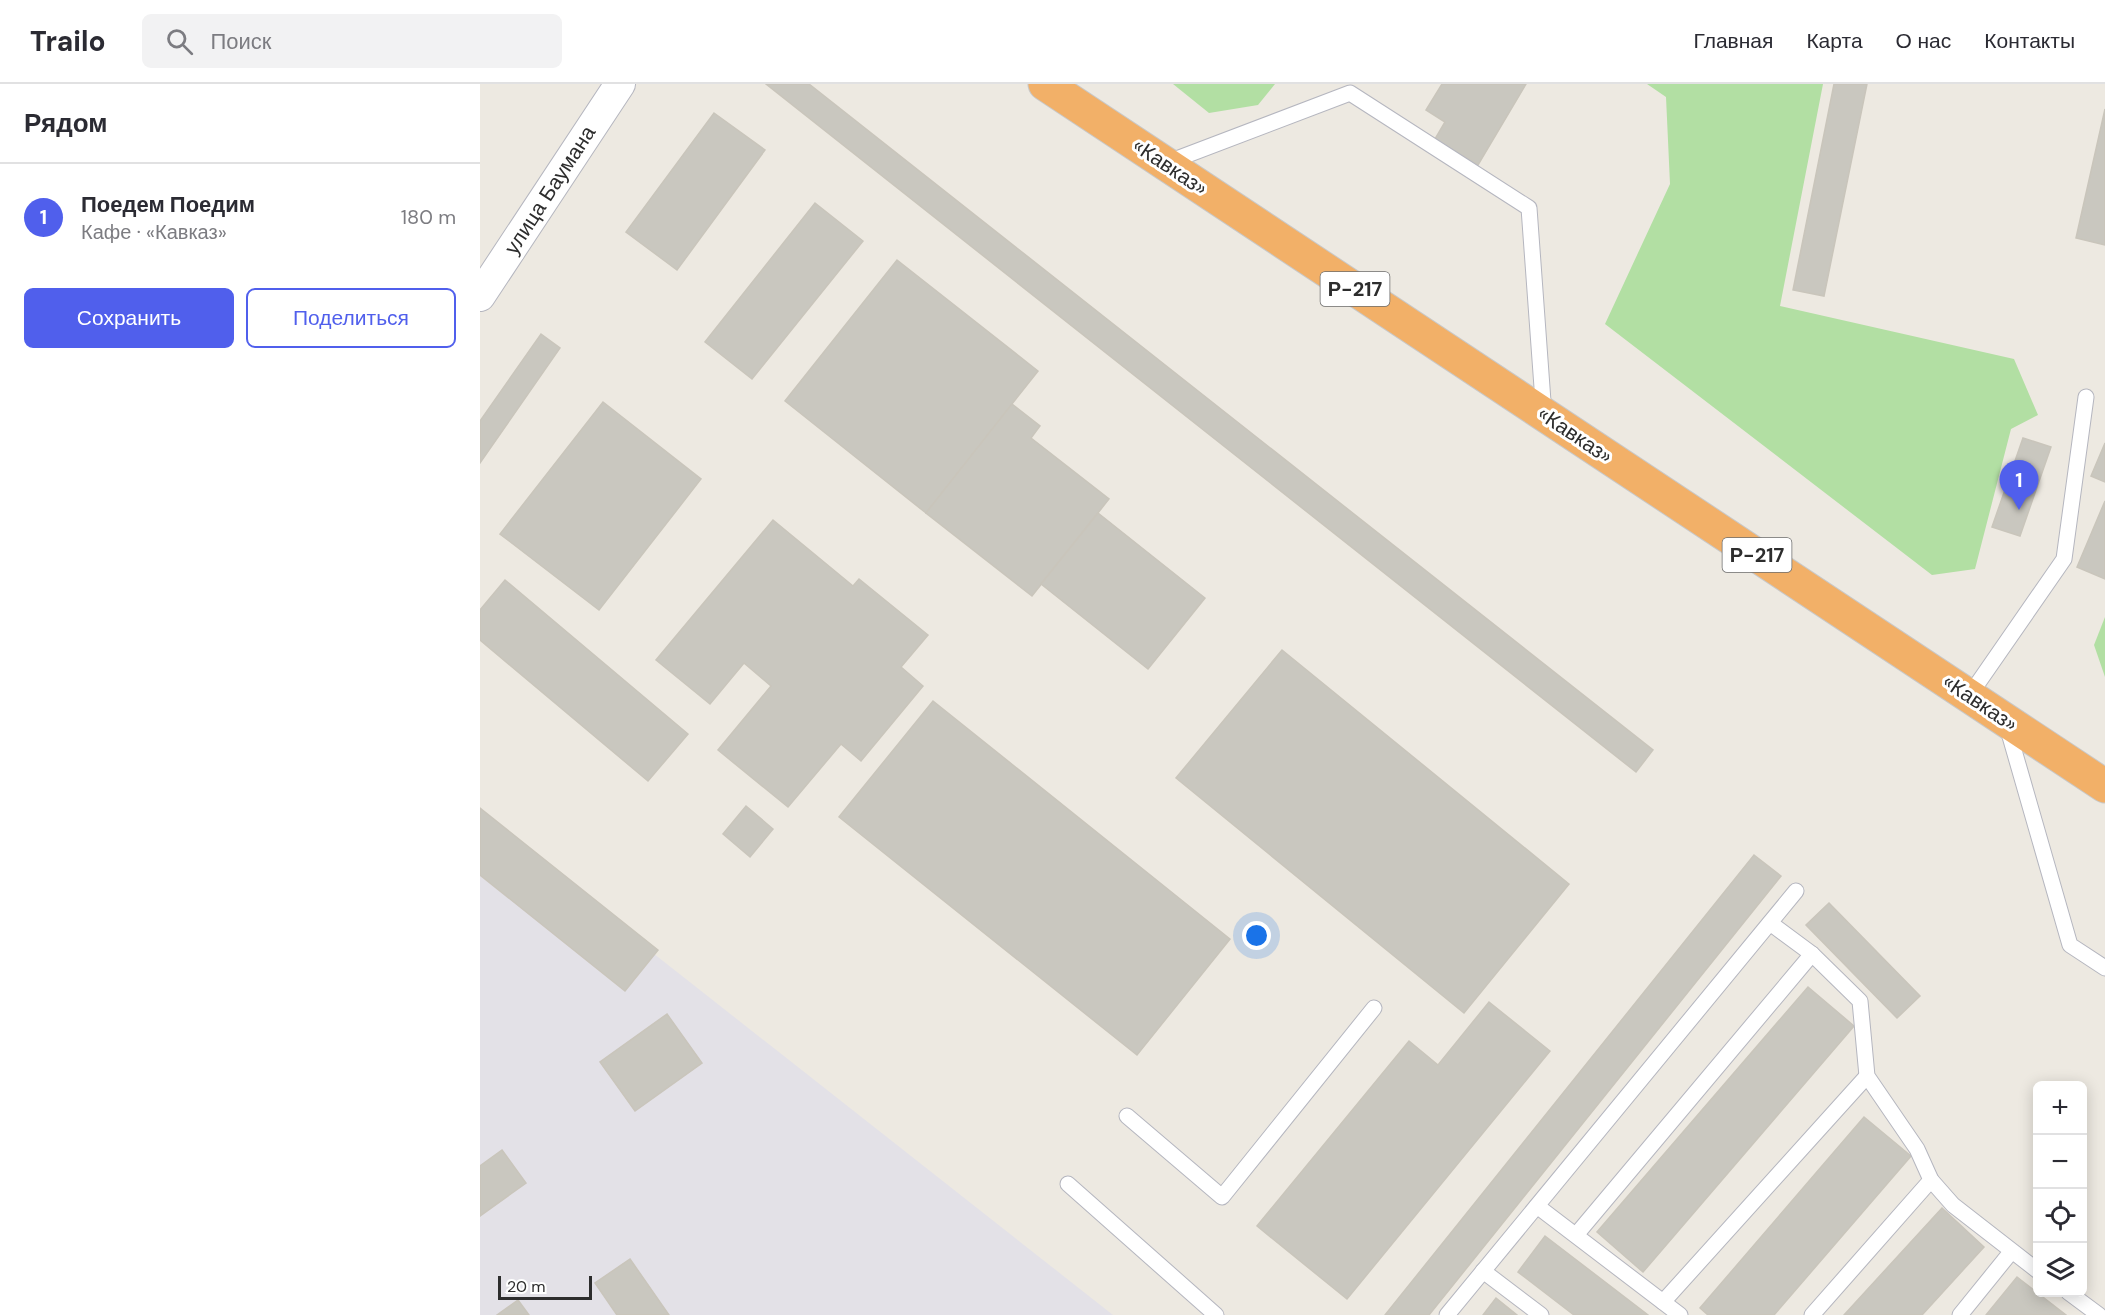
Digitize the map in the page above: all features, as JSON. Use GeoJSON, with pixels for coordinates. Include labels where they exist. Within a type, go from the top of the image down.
{"type":"FeatureCollection","features":[{"type":"Feature","properties":{"kind":"highway","name":"«Кавказ»"},"geometry":{"type":"LineString","coordinates":[[1045,84],[2105,786]]}},
{"type":"Feature","properties":{"kind":"street","name":"улица Баумана"},"geometry":{"type":"LineString","coordinates":[[480,296],[620,84]]}},
{"type":"Feature","properties":{"kind":"lane"},"geometry":{"type":"LineString","coordinates":[[1165,164],[1350,93],[1529,208],[1544,414]]}},
{"type":"Feature","properties":{"kind":"lane"},"geometry":{"type":"LineString","coordinates":[[1969,696],[2064,560],[2086,397]]}},
{"type":"Feature","properties":{"kind":"lane"},"geometry":{"type":"LineString","coordinates":[[2006,720],[2070,945],[2105,968]]}},
{"type":"Feature","properties":{"kind":"lane"},"geometry":{"type":"LineString","coordinates":[[1447,1315],[1796,891]]}},
{"type":"Feature","properties":{"kind":"lane"},"geometry":{"type":"LineString","coordinates":[[1770,923],[1812,954],[1860,1000],[1867,1076],[1917,1149],[1931,1180],[1953,1205],[2033,1268]]}},
{"type":"Feature","properties":{"kind":"lane"},"geometry":{"type":"LineString","coordinates":[[1576,1235],[1812,954]]}},
{"type":"Feature","properties":{"kind":"lane"},"geometry":{"type":"LineString","coordinates":[[1127,1116],[1222,1197],[1374,1008]]}},
{"type":"Feature","properties":{"kind":"lane"},"geometry":{"type":"LineString","coordinates":[[1663,1302],[1867,1076]]}},
{"type":"Feature","properties":{"kind":"lane"},"geometry":{"type":"LineString","coordinates":[[1812,1315],[1931,1180]]}},
{"type":"Feature","properties":{"kind":"lane"},"geometry":{"type":"LineString","coordinates":[[1068,1184],[1216,1315]]}},
{"type":"Feature","properties":{"kind":"lane"},"geometry":{"type":"LineString","coordinates":[[1537,1206],[1680,1315]]}},
{"type":"Feature","properties":{"kind":"lane"},"geometry":{"type":"LineString","coordinates":[[1960,1315],[2012,1252]]}},
{"type":"Feature","properties":{"kind":"lane"},"geometry":{"type":"LineString","coordinates":[[1483,1271],[1541,1315]]}},
{"type":"Feature","properties":{"kind":"lane"},"geometry":{"type":"LineString","coordinates":[[2074,1297],[2099,1315]]}},
{"type":"Feature","properties":{"kind":"shaded area"},"geometry":{"type":"Polygon","coordinates":[[[480,817],[1113,1315],[480,1315],[480,817]]]}},
{"type":"Feature","properties":{"kind":"green space"},"geometry":{"type":"Polygon","coordinates":[[[1173,84],[1275,84],[1258,105],[1209,113],[1173,84]]]}},
{"type":"Feature","properties":{"kind":"green space"},"geometry":{"type":"Polygon","coordinates":[[[1647,84],[1823,84],[1780,306],[2014,359],[2038,415],[2011,429],[1975,569],[1932,575],[1605,324],[1670,184],[1666,97],[1647,84]]]}},
{"type":"Feature","properties":{"kind":"green space"},"geometry":{"type":"Polygon","coordinates":[[[2105,617],[2105,677],[2094,645],[2105,617]]]}},
{"type":"Feature","properties":{"kind":"building"},"geometry":{"type":"Polygon","coordinates":[[[766,84],[809,84],[1653,750],[1636,772],[766,84]]]}},
{"type":"Feature","properties":{"kind":"building"},"geometry":{"type":"Polygon","coordinates":[[[1442,84],[1526,84],[1478,165],[1435,139],[1445,122],[1426,110],[1442,84]]]}},
{"type":"Feature","properties":{"kind":"building"},"geometry":{"type":"Polygon","coordinates":[[[1834,84],[1867,84],[1824,296],[1793,290],[1834,84]]]}},
{"type":"Feature","properties":{"kind":"building"},"geometry":{"type":"Polygon","coordinates":[[[2105,109],[2105,245],[2076,238],[2105,109]]]}},
{"type":"Feature","properties":{"kind":"building"},"geometry":{"type":"Polygon","coordinates":[[[714,113],[765,150],[677,270],[626,232],[714,113]]]}},
{"type":"Feature","properties":{"kind":"building"},"geometry":{"type":"Polygon","coordinates":[[[815,203],[863,241],[752,379],[705,342],[815,203]]]}},
{"type":"Feature","properties":{"kind":"building"},"geometry":{"type":"Polygon","coordinates":[[[897,260],[1038,371],[926,513],[785,401],[897,260]]]}},
{"type":"Feature","properties":{"kind":"building"},"geometry":{"type":"Polygon","coordinates":[[[541,334],[560,348],[480,463],[480,421],[541,334]]]}},
{"type":"Feature","properties":{"kind":"building"},"geometry":{"type":"Polygon","coordinates":[[[603,402],[701,479],[599,610],[500,534],[603,402]]]}},
{"type":"Feature","properties":{"kind":"building"},"geometry":{"type":"Polygon","coordinates":[[[1012,404],[1040,426],[1031,438],[1109,499],[1032,596],[926,513],[1012,404]]]}},
{"type":"Feature","properties":{"kind":"building"},"geometry":{"type":"Polygon","coordinates":[[[2023,438],[2051,447],[2020,536],[1992,527],[2023,438]]]}},
{"type":"Feature","properties":{"kind":"building"},"geometry":{"type":"Polygon","coordinates":[[[2105,443],[2105,482],[2091,476],[2105,443]]]}},
{"type":"Feature","properties":{"kind":"building"},"geometry":{"type":"Polygon","coordinates":[[[2105,501],[2105,579],[2077,567],[2105,501]]]}},
{"type":"Feature","properties":{"kind":"building"},"geometry":{"type":"Polygon","coordinates":[[[1098,513],[1205,598],[1148,669],[1041,584],[1098,513]]]}},
{"type":"Feature","properties":{"kind":"building"},"geometry":{"type":"Polygon","coordinates":[[[773,520],[853,586],[859,579],[928,635],[901,667],[923,686],[861,761],[841,744],[788,807],[718,750],[771,686],[744,663],[710,704],[656,660],[773,520]]]}},
{"type":"Feature","properties":{"kind":"building"},"geometry":{"type":"Polygon","coordinates":[[[505,580],[688,734],[648,781],[480,640],[480,610],[505,580]]]}},
{"type":"Feature","properties":{"kind":"building"},"geometry":{"type":"Polygon","coordinates":[[[1282,650],[1569,884],[1464,1013],[1176,778],[1282,650]]]}},
{"type":"Feature","properties":{"kind":"building"},"geometry":{"type":"Polygon","coordinates":[[[933,701],[1230,939],[1137,1055],[839,817],[933,701]]]}},
{"type":"Feature","properties":{"kind":"building"},"geometry":{"type":"Polygon","coordinates":[[[746,806],[773,829],[750,857],[723,834],[746,806]]]}},
{"type":"Feature","properties":{"kind":"building"},"geometry":{"type":"Polygon","coordinates":[[[480,808],[658,950],[625,991],[480,875],[480,808]]]}},
{"type":"Feature","properties":{"kind":"building"},"geometry":{"type":"Polygon","coordinates":[[[1754,855],[1781,876],[1429,1315],[1385,1315],[1754,855]]]}},
{"type":"Feature","properties":{"kind":"building"},"geometry":{"type":"Polygon","coordinates":[[[1829,903],[1920,996],[1897,1018],[1806,925],[1829,903]]]}},
{"type":"Feature","properties":{"kind":"building"},"geometry":{"type":"Polygon","coordinates":[[[1808,987],[1854,1026],[1643,1272],[1597,1232],[1808,987]]]}},
{"type":"Feature","properties":{"kind":"building"},"geometry":{"type":"Polygon","coordinates":[[[1489,1002],[1550,1051],[1347,1299],[1257,1226],[1409,1041],[1438,1065],[1489,1002]]]}},
{"type":"Feature","properties":{"kind":"building"},"geometry":{"type":"Polygon","coordinates":[[[667,1014],[702,1063],[635,1111],[600,1062],[667,1014]]]}},
{"type":"Feature","properties":{"kind":"building"},"geometry":{"type":"Polygon","coordinates":[[[1864,1117],[1911,1156],[1774,1315],[1708,1315],[1700,1308],[1864,1117]]]}},
{"type":"Feature","properties":{"kind":"building"},"geometry":{"type":"Polygon","coordinates":[[[502,1150],[526,1183],[480,1216],[480,1166],[502,1150]]]}},
{"type":"Feature","properties":{"kind":"building"},"geometry":{"type":"Polygon","coordinates":[[[1942,1208],[1984,1247],[1922,1315],[1844,1315],[1942,1208]]]}},
{"type":"Feature","properties":{"kind":"building"},"geometry":{"type":"Polygon","coordinates":[[[1545,1236],[1648,1315],[1574,1315],[1518,1272],[1545,1236]]]}},
{"type":"Feature","properties":{"kind":"building"},"geometry":{"type":"Polygon","coordinates":[[[630,1259],[669,1315],[617,1315],[595,1283],[630,1259]]]}},
{"type":"Feature","properties":{"kind":"building"},"geometry":{"type":"Polygon","coordinates":[[[2017,1277],[2033,1289],[2033,1297],[2043,1297],[2066,1315],[1986,1315],[2017,1277]]]}},
{"type":"Feature","properties":{"kind":"building"},"geometry":{"type":"Polygon","coordinates":[[[1496,1298],[1517,1315],[1483,1315],[1496,1298]]]}},
{"type":"Feature","properties":{"kind":"building"},"geometry":{"type":"Polygon","coordinates":[[[518,1300],[529,1315],[497,1315],[518,1300]]]}},
{"type":"Feature","properties":{"kind":"place","name":"Поедем Поедим"},"geometry":{"type":"Point","coordinates":[2019,510]}}]}
